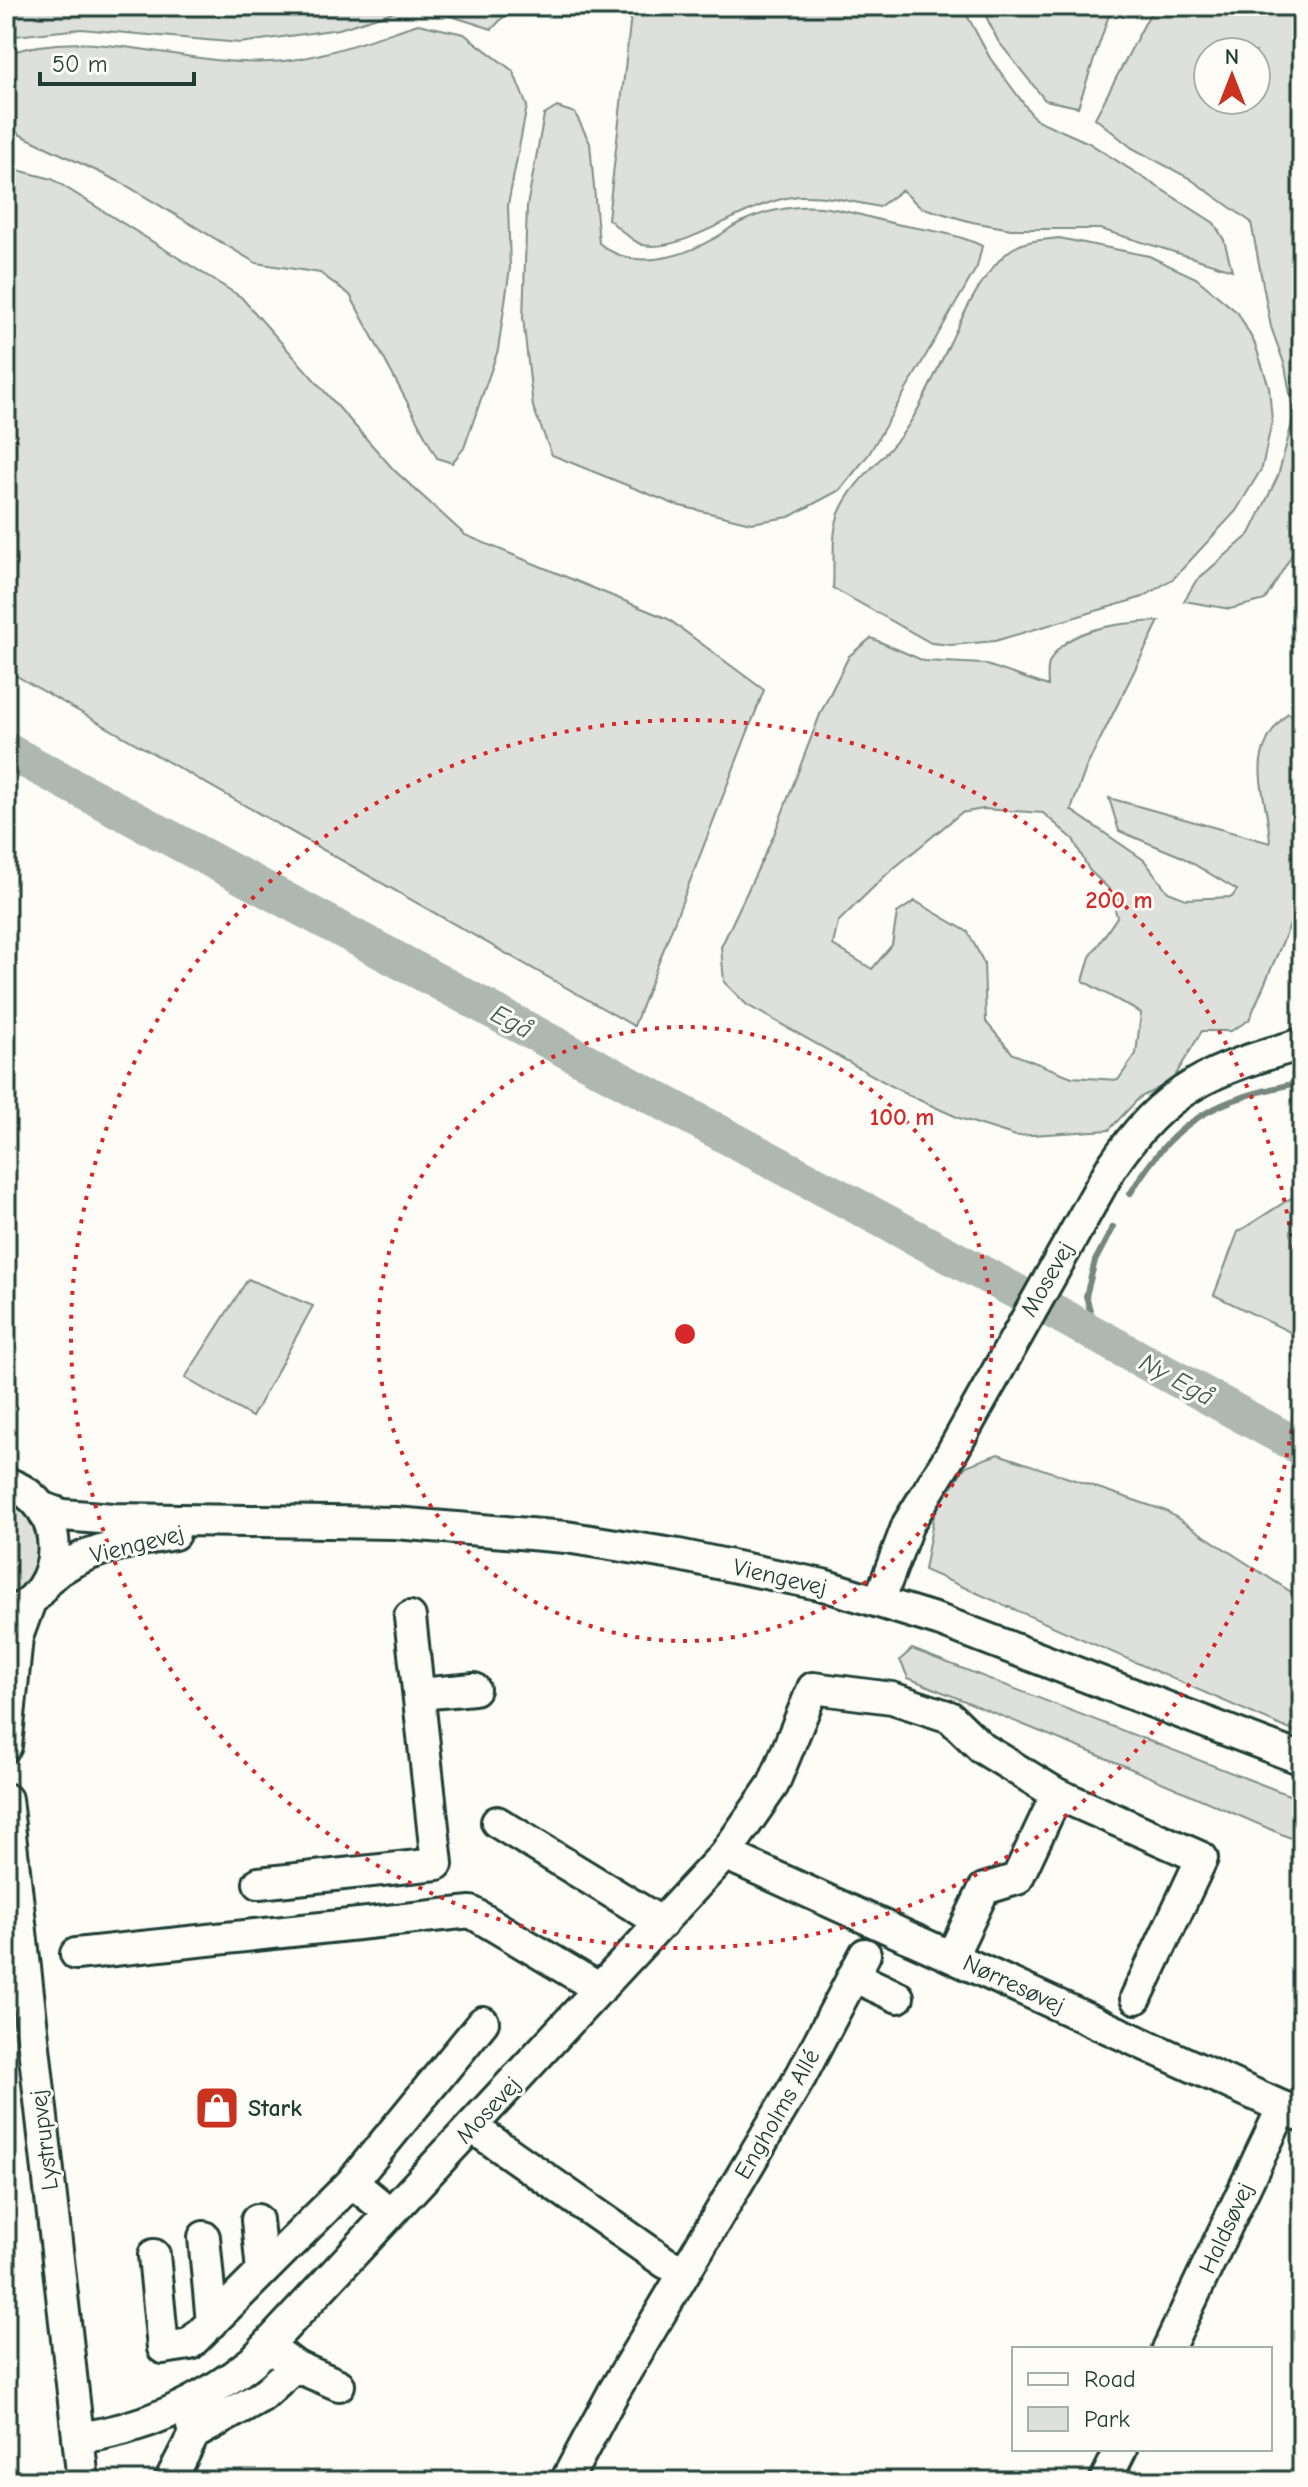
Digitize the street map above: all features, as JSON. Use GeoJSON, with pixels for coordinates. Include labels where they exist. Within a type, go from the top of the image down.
{"type":"FeatureCollection","features":[{"type":"Feature","properties":{"kind":"street","name":"Mosevej"},"geometry":{"type":"LineString","coordinates":[[879,1601],[908,1524],[1133,1134],[1166,1101],[1199,1079],[1242,1061],[1302,1044]]}},
{"type":"Feature","properties":{"kind":"street","name":"Viengevej"},"geometry":{"type":"LineString","coordinates":[[18,1488],[56,1514],[89,1518],[231,1523],[395,1523],[566,1537],[679,1555],[823,1585],[981,1635],[1302,1759]]}},
{"type":"Feature","properties":{"kind":"street"},"geometry":{"type":"LineString","coordinates":[[6,1746],[18,1609],[48,1579],[55,1540],[18,1488]]}},
{"type":"Feature","properties":{"kind":"street","name":"Viengevej"},"geometry":{"type":"LineString","coordinates":[[48,1579],[73,1561],[92,1553],[231,1523]]}},
{"type":"Feature","properties":{"kind":"street"},"geometry":{"type":"LineString","coordinates":[[259,1883],[437,1864],[410,1617]]}},
{"type":"Feature","properties":{"kind":"street","name":"Mosevej"},"geometry":{"type":"LineString","coordinates":[[78,2438],[149,2421],[191,2420],[216,2391],[268,2346],[725,1854],[773,1785],[813,1688],[892,1698],[950,1717],[982,1748],[1057,1794]]}},
{"type":"Feature","properties":{"kind":"street"},"geometry":{"type":"LineString","coordinates":[[419,1694],[474,1689]]}},
{"type":"Feature","properties":{"kind":"street"},"geometry":{"type":"LineString","coordinates":[[952,1956],[984,1889],[1017,1879],[1057,1794],[1202,1858],[1136,1998]]}},
{"type":"Feature","properties":{"kind":"street","name":"Lystrupvej"},"geometry":{"type":"LineString","coordinates":[[6,1799],[83,2481]]}},
{"type":"Feature","properties":{"kind":"street"},"geometry":{"type":"LineString","coordinates":[[497,1822],[662,1923]]}},
{"type":"Feature","properties":{"kind":"street","name":"Nørresøvej"},"geometry":{"type":"LineString","coordinates":[[725,1854],[1292,2111]]}},
{"type":"Feature","properties":{"kind":"street"},"geometry":{"type":"LineString","coordinates":[[76,1954],[471,1912],[600,1989]]}},
{"type":"Feature","properties":{"kind":"street","name":"Engholms Allé"},"geometry":{"type":"LineString","coordinates":[[566,2481],[685,2271],[801,2076],[859,1965],[898,1997]]}},
{"type":"Feature","properties":{"kind":"street"},"geometry":{"type":"LineString","coordinates":[[154,2255],[163,2348],[190,2344],[352,2182],[483,2022]]}},
{"type":"Feature","properties":{"kind":"street","name":"Haldsøvej"},"geometry":{"type":"LineString","coordinates":[[1169,2347],[1292,2111]]}},
{"type":"Feature","properties":{"kind":"street"},"geometry":{"type":"LineString","coordinates":[[472,2127],[666,2263],[685,2271]]}},
{"type":"Feature","properties":{"kind":"street"},"geometry":{"type":"LineString","coordinates":[[352,2182],[390,2213]]}},
{"type":"Feature","properties":{"kind":"street"},"geometry":{"type":"LineString","coordinates":[[257,2220],[262,2272]]}},
{"type":"Feature","properties":{"kind":"street"},"geometry":{"type":"LineString","coordinates":[[204,2237],[212,2323]]}},
{"type":"Feature","properties":{"kind":"street"},"geometry":{"type":"LineString","coordinates":[[268,2346],[295,2366],[339,2385]]}},
{"type":"Feature","properties":{"kind":"street"},"geometry":{"type":"LineString","coordinates":[[170,2481],[191,2420],[262,2396],[295,2366]]}},
{"type":"Feature","properties":{"kind":"street"},"geometry":{"type":"LineString","coordinates":[[1105,2481],[1120,2451]]}},
{"type":"Feature","properties":{"kind":"green space"},"geometry":{"type":"Polygon","coordinates":[[[6,6],[514,6],[492,29],[426,8],[400,10],[339,29],[240,43],[81,29],[6,37],[6,6]]]}},
{"type":"Feature","properties":{"kind":"green space"},"geometry":{"type":"Polygon","coordinates":[[[632,6],[962,6],[990,58],[1035,119],[1089,143],[1214,223],[1224,240],[1232,270],[1100,229],[1011,229],[972,222],[920,207],[902,190],[879,207],[820,197],[780,199],[678,242],[660,246],[643,245],[608,219],[632,6]]]}},
{"type":"Feature","properties":{"kind":"green space"},"geometry":{"type":"Polygon","coordinates":[[[981,6],[1112,6],[1078,107],[1045,100],[998,41],[981,6]]]}},
{"type":"Feature","properties":{"kind":"green space"},"geometry":{"type":"Polygon","coordinates":[[[1154,6],[1292,6],[1302,10],[1302,538],[1265,600],[1230,609],[1184,601],[1196,581],[1250,534],[1278,476],[1294,416],[1285,366],[1271,327],[1251,222],[1189,178],[1132,148],[1095,118],[1154,6]]]}},
{"type":"Feature","properties":{"kind":"green space"},"geometry":{"type":"Polygon","coordinates":[[[418,24],[464,34],[513,71],[527,106],[508,205],[510,268],[498,350],[464,448],[452,463],[437,458],[350,295],[320,273],[256,263],[122,183],[6,128],[6,54],[39,46],[72,43],[204,59],[271,62],[326,53],[418,24]]]}},
{"type":"Feature","properties":{"kind":"green space"},"geometry":{"type":"Polygon","coordinates":[[[557,107],[575,113],[590,143],[599,243],[626,257],[655,259],[685,252],[753,217],[809,206],[947,234],[982,246],[977,267],[869,454],[840,490],[789,517],[751,523],[676,505],[552,455],[533,407],[523,318],[527,206],[544,115],[557,107]]]}},
{"type":"Feature","properties":{"kind":"green space"},"geometry":{"type":"Polygon","coordinates":[[[6,167],[52,179],[241,297],[394,470],[465,535],[668,619],[764,690],[634,1026],[6,670],[6,167]]]}},
{"type":"Feature","properties":{"kind":"green space"},"geometry":{"type":"Polygon","coordinates":[[[1059,238],[1149,256],[1196,278],[1238,313],[1255,344],[1269,387],[1272,421],[1262,468],[1236,511],[1174,578],[1143,597],[995,641],[952,645],[931,643],[833,588],[834,537],[838,518],[854,488],[903,433],[929,388],[966,309],[995,265],[1017,246],[1059,238]]]}},
{"type":"Feature","properties":{"kind":"green space"},"geometry":{"type":"Polygon","coordinates":[[[1159,621],[1086,768],[1071,810],[1144,860],[1168,892],[1186,899],[1232,897],[1237,890],[1180,856],[1119,831],[1109,798],[1270,843],[1261,760],[1274,729],[1288,713],[1302,720],[1302,897],[1249,1020],[1231,1031],[1202,1031],[1172,1081],[1139,1098],[1109,1130],[1016,1136],[959,1118],[906,1094],[747,1005],[724,982],[721,947],[773,837],[821,712],[849,656],[871,638],[924,661],[984,664],[1048,686],[1050,661],[1069,640],[1114,625],[1159,621]],[[983,809],[961,813],[888,873],[838,922],[833,945],[872,969],[892,945],[897,913],[915,901],[968,932],[984,963],[986,1022],[1013,1054],[1072,1077],[1118,1080],[1136,1054],[1141,1013],[1083,981],[1090,957],[1117,917],[1110,890],[1089,870],[1073,839],[1043,813],[983,809]]]}},
{"type":"Feature","properties":{"kind":"green space"},"geometry":{"type":"Polygon","coordinates":[[[1302,1191],[1302,1338],[1214,1295],[1238,1232],[1302,1191]]]}},
{"type":"Feature","properties":{"kind":"green space"},"geometry":{"type":"Polygon","coordinates":[[[248,1279],[313,1306],[252,1417],[185,1378],[248,1279]]]}},
{"type":"Feature","properties":{"kind":"green space"},"geometry":{"type":"Polygon","coordinates":[[[998,1454],[1166,1511],[1302,1599],[1302,1735],[924,1570],[935,1510],[966,1466],[998,1454]]]}},
{"type":"Feature","properties":{"kind":"green space"},"geometry":{"type":"Polygon","coordinates":[[[6,1495],[17,1500],[41,1531],[39,1575],[6,1604],[6,1495]]]}},
{"type":"Feature","properties":{"kind":"green space"},"geometry":{"type":"Polygon","coordinates":[[[912,1649],[1302,1800],[1302,1843],[1120,1764],[908,1678],[900,1660],[912,1649]]]}},
{"type":"Feature","properties":{"kind":"waterway","name":"Egå"},"geometry":{"type":"LineString","coordinates":[[6,750],[1017,1292]]}},
{"type":"Feature","properties":{"kind":"waterway"},"geometry":{"type":"LineString","coordinates":[[1130,1194],[1165,1146],[1201,1116],[1245,1096],[1302,1082]]}},
{"type":"Feature","properties":{"kind":"waterway"},"geometry":{"type":"LineString","coordinates":[[1097,1335],[1086,1296],[1095,1261],[1113,1227]]}},
{"type":"Feature","properties":{"kind":"waterway","name":"Ny Egå"},"geometry":{"type":"LineString","coordinates":[[1051,1310],[1302,1448]]}},
{"type":"Feature","properties":{"kind":"place","name":"Stark"},"geometry":{"type":"Point","coordinates":[217,2108]}}]}
